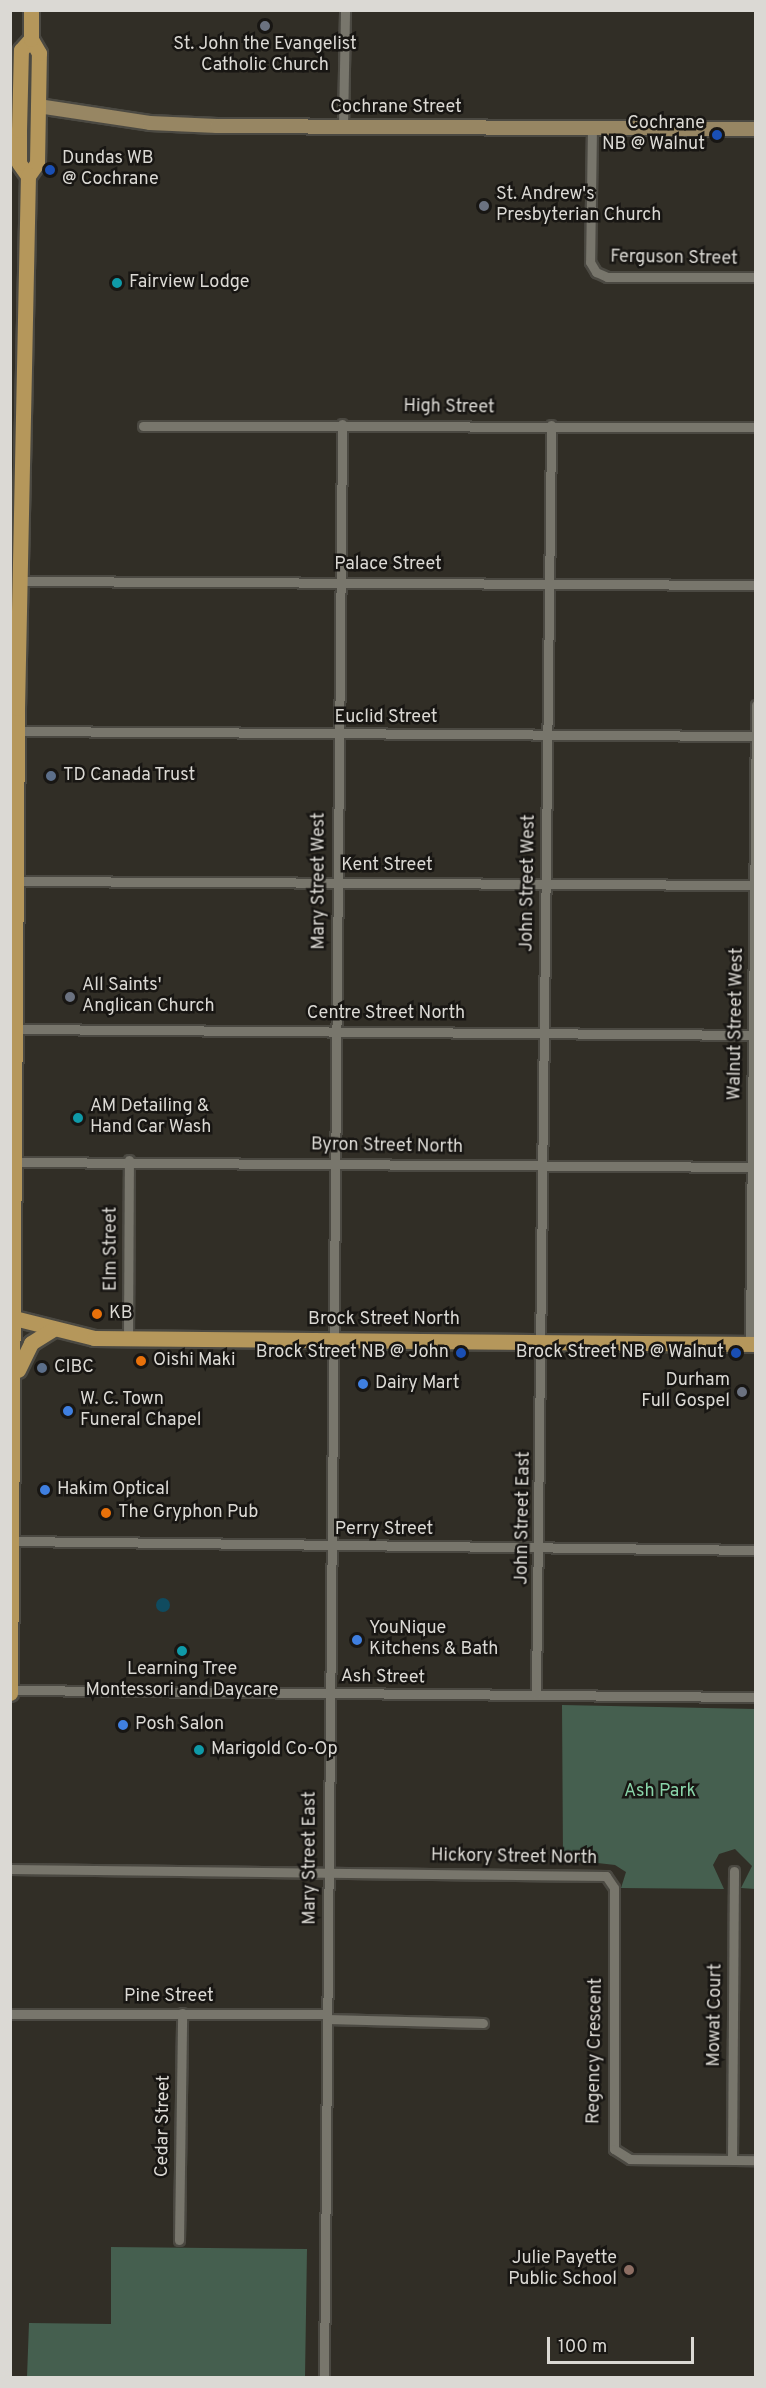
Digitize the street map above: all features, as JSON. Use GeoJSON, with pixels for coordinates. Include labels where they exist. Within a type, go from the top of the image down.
{"type":"FeatureCollection","features":[{"type":"Feature","properties":{"kind":"main road"},"geometry":{"type":"LineString","coordinates":[[10,1691],[15,1382],[13,1318],[16,1029],[14,1009],[17,881],[14,855],[14,731],[20,581],[15,555],[28,176],[37,163],[39,53],[31,39],[31,10]]}},
{"type":"Feature","properties":{"kind":"main road"},"geometry":{"type":"LineString","coordinates":[[28,176],[19,164],[19,130],[21,50],[31,39]]}},
{"type":"Feature","properties":{"kind":"main road","name":"Cochrane Street"},"geometry":{"type":"LineString","coordinates":[[38,106],[150,123],[344,127],[592,126],[756,129]]}},
{"type":"Feature","properties":{"kind":"main road","name":"Brock Street North"},"geometry":{"type":"LineString","coordinates":[[13,1318],[54,1329],[128,1338],[753,1344]]}},
{"type":"Feature","properties":{"kind":"main road"},"geometry":{"type":"LineString","coordinates":[[15,1382],[31,1342],[54,1329]]}},
{"type":"Feature","properties":{"kind":"street"},"geometry":{"type":"LineString","coordinates":[[344,127],[345,10]]}},
{"type":"Feature","properties":{"kind":"street","name":"Ferguson Street"},"geometry":{"type":"LineString","coordinates":[[592,126],[590,262],[597,272],[607,277],[756,277]]}},
{"type":"Feature","properties":{"kind":"street","name":"High Street"},"geometry":{"type":"LineString","coordinates":[[143,426],[342,424],[756,427]]}},
{"type":"Feature","properties":{"kind":"street","name":"Mary Street West"},"geometry":{"type":"LineString","coordinates":[[333,1339],[342,424]]}},
{"type":"Feature","properties":{"kind":"street","name":"John Street West"},"geometry":{"type":"LineString","coordinates":[[540,1342],[551,425]]}},
{"type":"Feature","properties":{"kind":"street","name":"Palace Street"},"geometry":{"type":"LineString","coordinates":[[20,581],[550,582],[756,585]]}},
{"type":"Feature","properties":{"kind":"street","name":"Walnut Street West"},"geometry":{"type":"LineString","coordinates":[[753,1344],[756,705]]}},
{"type":"Feature","properties":{"kind":"street","name":"Euclid Street"},"geometry":{"type":"LineString","coordinates":[[14,731],[755,736]]}},
{"type":"Feature","properties":{"kind":"street","name":"Kent Street"},"geometry":{"type":"LineString","coordinates":[[17,881],[755,885]]}},
{"type":"Feature","properties":{"kind":"street","name":"Centre Street North"},"geometry":{"type":"LineString","coordinates":[[16,1029],[544,1031],[754,1035]]}},
{"type":"Feature","properties":{"kind":"street","name":"Elm Street"},"geometry":{"type":"LineString","coordinates":[[128,1338],[129,1161]]}},
{"type":"Feature","properties":{"kind":"street","name":"Byron Street North"},"geometry":{"type":"LineString","coordinates":[[14,1162],[754,1167]]}},
{"type":"Feature","properties":{"kind":"street","name":"Mary Street East"},"geometry":{"type":"LineString","coordinates":[[324,2378],[329,1547],[333,1339]]}},
{"type":"Feature","properties":{"kind":"street","name":"John Street East"},"geometry":{"type":"LineString","coordinates":[[536,1694],[541,1547],[540,1342]]}},
{"type":"Feature","properties":{"kind":"street","name":"Perry Street"},"geometry":{"type":"LineString","coordinates":[[12,1541],[329,1547],[756,1550]]}},
{"type":"Feature","properties":{"kind":"street","name":"Ash Street"},"geometry":{"type":"LineString","coordinates":[[10,1691],[756,1697]]}},
{"type":"Feature","properties":{"kind":"street","name":"Hickory Street North"},"geometry":{"type":"LineString","coordinates":[[10,1869],[587,1874],[612,1880]]}},
{"type":"Feature","properties":{"kind":"street","name":"Mowat Court"},"geometry":{"type":"LineString","coordinates":[[732,2159],[734,1871]]}},
{"type":"Feature","properties":{"kind":"street","name":"Regency Crescent"},"geometry":{"type":"LineString","coordinates":[[612,1880],[614,2149],[630,2159],[756,2160]]}},
{"type":"Feature","properties":{"kind":"street","name":"Pine Street"},"geometry":{"type":"LineString","coordinates":[[10,2014],[182,2013],[483,2023]]}},
{"type":"Feature","properties":{"kind":"street","name":"Cedar Street"},"geometry":{"type":"LineString","coordinates":[[180,2240],[182,2013]]}},
{"type":"Feature","properties":{"kind":"green space","name":"Ash Park"},"geometry":{"type":"Polygon","coordinates":[[[562,1705],[755,1709],[755,1889],[741,1888],[752,1866],[735,1849],[719,1854],[713,1865],[724,1889],[621,1888],[626,1872],[615,1865],[563,1859],[562,1705]]]}},
{"type":"Feature","properties":{"kind":"green space"},"geometry":{"type":"Polygon","coordinates":[[[111,2247],[307,2249],[305,2377],[27,2377],[29,2323],[111,2324],[111,2247]]]}},
{"type":"Feature","properties":{"kind":"water"},"geometry":{"type":"Polygon","coordinates":[[[163,1598],[168,1600],[170,1605],[168,1610],[163,1612],[158,1610],[156,1605],[158,1600],[163,1598]]]}},
{"type":"Feature","properties":{"kind":"place","name":"St. John the Evangelist Catholic Church"},"geometry":{"type":"Point","coordinates":[265,26]}},
{"type":"Feature","properties":{"kind":"place","name":"Cochrane NB @ Walnut"},"geometry":{"type":"Point","coordinates":[717,135]}},
{"type":"Feature","properties":{"kind":"place","name":"Dundas WB @ Cochrane"},"geometry":{"type":"Point","coordinates":[50,170]}},
{"type":"Feature","properties":{"kind":"place","name":"St. Andrew's Presbyterian Church"},"geometry":{"type":"Point","coordinates":[484,206]}},
{"type":"Feature","properties":{"kind":"place","name":"Fairview Lodge"},"geometry":{"type":"Point","coordinates":[117,283]}},
{"type":"Feature","properties":{"kind":"place","name":"TD Canada Trust"},"geometry":{"type":"Point","coordinates":[51,776]}},
{"type":"Feature","properties":{"kind":"place","name":"All Saints' Anglican Church"},"geometry":{"type":"Point","coordinates":[70,997]}},
{"type":"Feature","properties":{"kind":"place","name":"AM Detailing & Hand Car Wash"},"geometry":{"type":"Point","coordinates":[78,1118]}},
{"type":"Feature","properties":{"kind":"place","name":"KB"},"geometry":{"type":"Point","coordinates":[97,1314]}},
{"type":"Feature","properties":{"kind":"place","name":"Brock Street NB @ John"},"geometry":{"type":"Point","coordinates":[461,1353]}},
{"type":"Feature","properties":{"kind":"place","name":"Brock Street NB @ Walnut"},"geometry":{"type":"Point","coordinates":[736,1353]}},
{"type":"Feature","properties":{"kind":"place","name":"Oishi Maki"},"geometry":{"type":"Point","coordinates":[141,1361]}},
{"type":"Feature","properties":{"kind":"place","name":"CIBC"},"geometry":{"type":"Point","coordinates":[42,1368]}},
{"type":"Feature","properties":{"kind":"place","name":"Dairy Mart"},"geometry":{"type":"Point","coordinates":[363,1384]}},
{"type":"Feature","properties":{"kind":"place","name":"Durham Full Gospel"},"geometry":{"type":"Point","coordinates":[742,1392]}},
{"type":"Feature","properties":{"kind":"place","name":"W. C. Town Funeral Chapel"},"geometry":{"type":"Point","coordinates":[68,1411]}},
{"type":"Feature","properties":{"kind":"place","name":"Hakim Optical"},"geometry":{"type":"Point","coordinates":[45,1490]}},
{"type":"Feature","properties":{"kind":"place","name":"The Gryphon Pub"},"geometry":{"type":"Point","coordinates":[106,1513]}},
{"type":"Feature","properties":{"kind":"place","name":"YouNique Kitchens & Bath"},"geometry":{"type":"Point","coordinates":[357,1640]}},
{"type":"Feature","properties":{"kind":"place","name":"Learning Tree Montessori and Daycare"},"geometry":{"type":"Point","coordinates":[182,1651]}},
{"type":"Feature","properties":{"kind":"place","name":"Posh Salon"},"geometry":{"type":"Point","coordinates":[123,1725]}},
{"type":"Feature","properties":{"kind":"place","name":"Marigold Co-Op"},"geometry":{"type":"Point","coordinates":[199,1750]}},
{"type":"Feature","properties":{"kind":"place","name":"Julie Payette Public School"},"geometry":{"type":"Point","coordinates":[629,2270]}}]}
